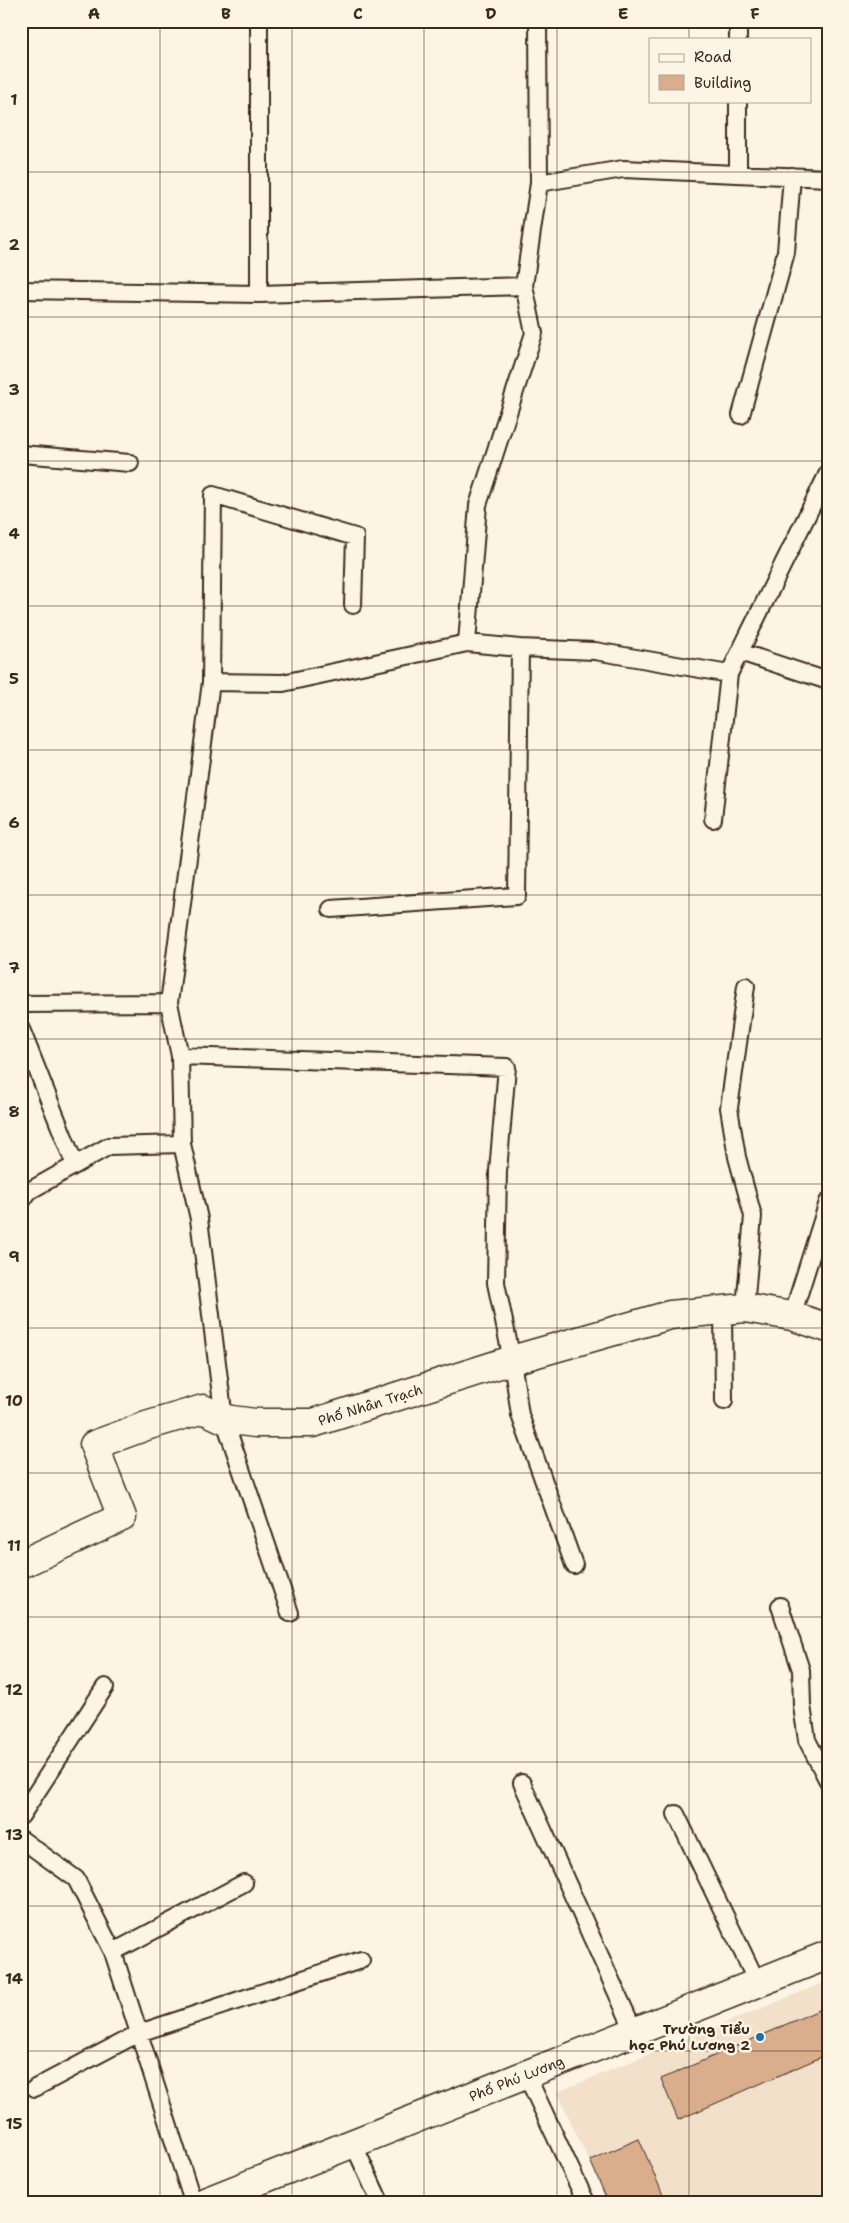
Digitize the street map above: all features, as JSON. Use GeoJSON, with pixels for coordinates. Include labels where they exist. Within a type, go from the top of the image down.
{"type":"FeatureCollection","features":[{"type":"Feature","properties":{"kind":"street","name":"Phố Nhân Trạch"},"geometry":{"type":"LineString","coordinates":[[21,1564],[122,1517],[94,1445],[146,1426],[203,1409],[224,1419],[255,1423],[313,1423],[512,1360],[670,1315],[734,1310],[792,1316],[828,1328]]}},
{"type":"Feature","properties":{"kind":"street","name":"Phố Phú Lương"},"geometry":{"type":"LineString","coordinates":[[205,2202],[828,1955]]}},
{"type":"Feature","properties":{"kind":"lane"},"geometry":{"type":"LineString","coordinates":[[259,21],[259,294]]}},
{"type":"Feature","properties":{"kind":"lane"},"geometry":{"type":"LineString","coordinates":[[467,643],[478,505],[534,333],[524,286],[539,183],[538,21]]}},
{"type":"Feature","properties":{"kind":"lane"},"geometry":{"type":"LineString","coordinates":[[738,21],[738,38]]}},
{"type":"Feature","properties":{"kind":"lane"},"geometry":{"type":"LineString","coordinates":[[738,102],[738,174]]}},
{"type":"Feature","properties":{"kind":"lane"},"geometry":{"type":"LineString","coordinates":[[539,183],[623,169],[828,178]]}},
{"type":"Feature","properties":{"kind":"lane"},"geometry":{"type":"LineString","coordinates":[[740,415],[786,252],[792,176]]}},
{"type":"Feature","properties":{"kind":"lane"},"geometry":{"type":"LineString","coordinates":[[21,290],[259,294],[524,286]]}},
{"type":"Feature","properties":{"kind":"lane"},"geometry":{"type":"LineString","coordinates":[[21,454],[130,463]]}},
{"type":"Feature","properties":{"kind":"lane"},"geometry":{"type":"LineString","coordinates":[[713,819],[728,674],[828,473]]}},
{"type":"Feature","properties":{"kind":"lane"},"geometry":{"type":"LineString","coordinates":[[290,1614],[224,1419],[198,1219],[182,1144],[180,1056],[169,1003],[211,682],[213,495],[355,537],[353,605]]}},
{"type":"Feature","properties":{"kind":"lane"},"geometry":{"type":"LineString","coordinates":[[211,682],[283,683],[467,643],[520,648],[595,651],[728,674]]}},
{"type":"Feature","properties":{"kind":"lane"},"geometry":{"type":"LineString","coordinates":[[332,909],[517,896],[520,648]]}},
{"type":"Feature","properties":{"kind":"lane"},"geometry":{"type":"LineString","coordinates":[[740,652],[828,681]]}},
{"type":"Feature","properties":{"kind":"lane"},"geometry":{"type":"LineString","coordinates":[[724,1401],[734,1310],[753,1216],[737,1157],[729,1108],[746,986]]}},
{"type":"Feature","properties":{"kind":"lane"},"geometry":{"type":"LineString","coordinates":[[21,1004],[169,1003]]}},
{"type":"Feature","properties":{"kind":"lane"},"geometry":{"type":"LineString","coordinates":[[21,1029],[75,1165]]}},
{"type":"Feature","properties":{"kind":"lane"},"geometry":{"type":"LineString","coordinates":[[180,1056],[507,1067],[498,1171],[495,1274],[512,1360],[520,1415],[574,1565]]}},
{"type":"Feature","properties":{"kind":"lane"},"geometry":{"type":"LineString","coordinates":[[21,1202],[29,1191],[109,1146],[182,1144]]}},
{"type":"Feature","properties":{"kind":"lane"},"geometry":{"type":"LineString","coordinates":[[792,1316],[828,1202]]}},
{"type":"Feature","properties":{"kind":"lane"},"geometry":{"type":"LineString","coordinates":[[780,1606],[801,1670],[802,1706],[807,1740],[828,1781]]}},
{"type":"Feature","properties":{"kind":"lane"},"geometry":{"type":"LineString","coordinates":[[21,1816],[105,1686]]}},
{"type":"Feature","properties":{"kind":"lane"},"geometry":{"type":"LineString","coordinates":[[522,1783],[634,2031]]}},
{"type":"Feature","properties":{"kind":"lane"},"geometry":{"type":"LineString","coordinates":[[676,1814],[757,1982]]}},
{"type":"Feature","properties":{"kind":"lane"},"geometry":{"type":"LineString","coordinates":[[21,1838],[76,1879],[113,1952],[193,2202]]}},
{"type":"Feature","properties":{"kind":"lane"},"geometry":{"type":"LineString","coordinates":[[113,1952],[244,1883]]}},
{"type":"Feature","properties":{"kind":"lane"},"geometry":{"type":"LineString","coordinates":[[35,2088],[139,2033],[361,1960]]}},
{"type":"Feature","properties":{"kind":"lane"},"geometry":{"type":"LineString","coordinates":[[526,2074],[586,2202]]}},
{"type":"Feature","properties":{"kind":"lane"},"geometry":{"type":"LineString","coordinates":[[353,2143],[380,2202]]}},
{"type":"Feature","properties":{"kind":"shaded area","name":"Trường Tiểu học Phú Lương 2"},"geometry":{"type":"Polygon","coordinates":[[[828,1981],[828,2202],[608,2202],[557,2092],[828,1981]]]}},
{"type":"Feature","properties":{"kind":"building"},"geometry":{"type":"Polygon","coordinates":[[[828,2006],[828,2054],[678,2120],[661,2079],[828,2006]]]}},
{"type":"Feature","properties":{"kind":"building"},"geometry":{"type":"Polygon","coordinates":[[[639,2139],[666,2202],[608,2202],[590,2160],[639,2139]]]}},
{"type":"Feature","properties":{"kind":"place","name":"Trường Tiểu học Phú Lương 2"},"geometry":{"type":"Point","coordinates":[760,2037]}}]}
